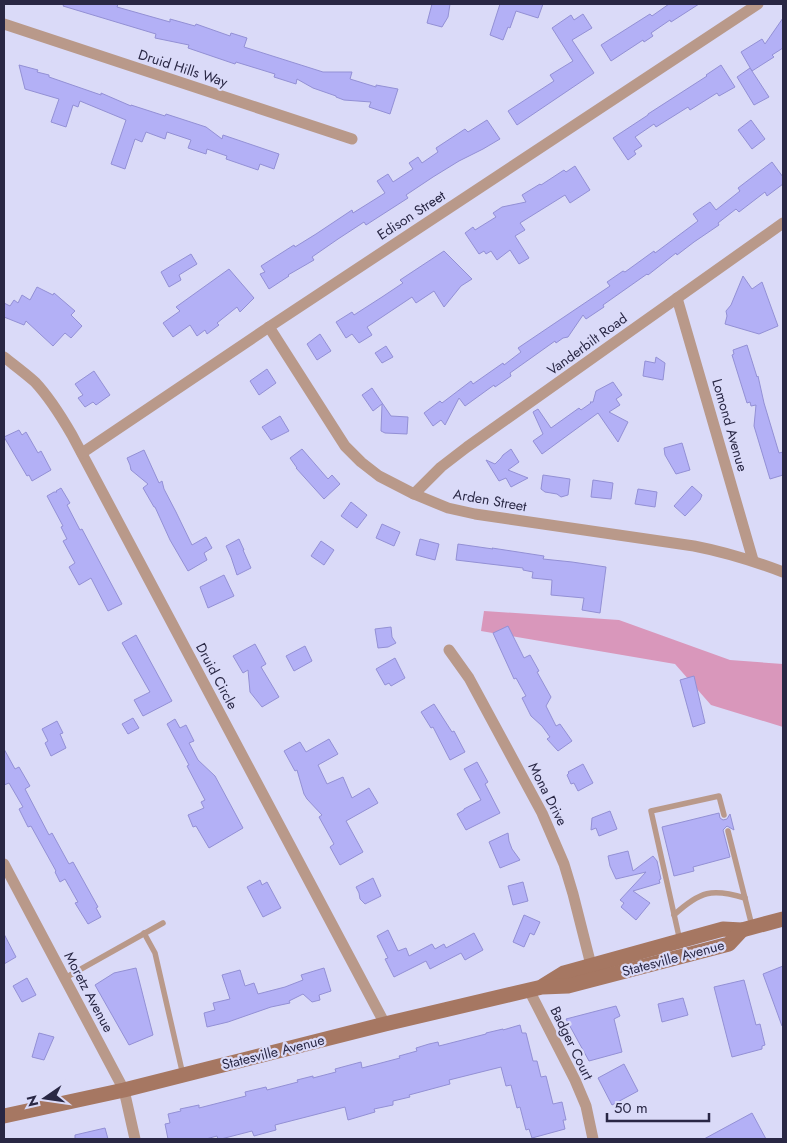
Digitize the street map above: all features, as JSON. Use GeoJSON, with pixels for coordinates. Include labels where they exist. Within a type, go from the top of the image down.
{"type":"FeatureCollection","features":[{"type":"Feature","properties":{"kind":"main road","name":"Statesville Avenue"},"geometry":{"type":"LineString","coordinates":[[535,988],[564,973],[680,940],[723,929],[747,929],[783,919]]}},
{"type":"Feature","properties":{"kind":"main road","name":"Statesville Avenue"},"geometry":{"type":"LineString","coordinates":[[4,1116],[124,1090],[535,988],[568,986],[728,944],[747,929]]}},
{"type":"Feature","properties":{"kind":"street","name":"Edison Street"},"geometry":{"type":"LineString","coordinates":[[82,453],[758,4]]}},
{"type":"Feature","properties":{"kind":"street","name":"Druid Hills Way"},"geometry":{"type":"LineString","coordinates":[[4,24],[352,140]]}},
{"type":"Feature","properties":{"kind":"street","name":"Vanderbilt Road"},"geometry":{"type":"LineString","coordinates":[[414,494],[441,467],[467,447],[783,223]]}},
{"type":"Feature","properties":{"kind":"street","name":"Lomond Avenue"},"geometry":{"type":"LineString","coordinates":[[677,298],[753,560]]}},
{"type":"Feature","properties":{"kind":"street","name":"Arden Street"},"geometry":{"type":"LineString","coordinates":[[269,328],[345,446],[379,476],[414,494],[448,508],[475,514],[694,546],[728,553],[753,560],[783,572]]}},
{"type":"Feature","properties":{"kind":"street","name":"Druid Circle"},"geometry":{"type":"LineString","coordinates":[[4,357],[38,386],[56,408],[82,453],[385,1024]]}},
{"type":"Feature","properties":{"kind":"street","name":"Mona Drive"},"geometry":{"type":"LineString","coordinates":[[448,650],[469,678],[542,813],[564,864],[591,965]]}},
{"type":"Feature","properties":{"kind":"street","name":"Moretz Avenue"},"geometry":{"type":"LineString","coordinates":[[4,864],[124,1090],[135,1139]]}},
{"type":"Feature","properties":{"kind":"street","name":"Badger Court"},"geometry":{"type":"LineString","coordinates":[[535,988],[586,1106],[593,1139]]}},
{"type":"Feature","properties":{"kind":"lane"},"geometry":{"type":"LineString","coordinates":[[680,940],[651,811],[719,796],[724,815]]}},
{"type":"Feature","properties":{"kind":"lane"},"geometry":{"type":"LineString","coordinates":[[728,831],[745,898],[747,929]]}},
{"type":"Feature","properties":{"kind":"lane"},"geometry":{"type":"LineString","coordinates":[[674,915],[686,904],[705,893],[728,893],[745,898]]}},
{"type":"Feature","properties":{"kind":"lane"},"geometry":{"type":"LineString","coordinates":[[64,978],[163,923]]}},
{"type":"Feature","properties":{"kind":"lane"},"geometry":{"type":"LineString","coordinates":[[144,933],[155,953],[183,1075]]}},
{"type":"Feature","properties":{"kind":"shaded area"},"geometry":{"type":"Polygon","coordinates":[[[484,611],[619,620],[730,660],[783,664],[783,727],[711,705],[675,664],[481,631],[484,611]]]}},
{"type":"Feature","properties":{"kind":"building"},"geometry":{"type":"Polygon","coordinates":[[[64,4],[118,4],[117,7],[170,22],[170,19],[195,26],[196,24],[230,36],[231,33],[247,38],[244,47],[323,72],[352,72],[350,79],[376,87],[376,85],[398,89],[390,114],[369,107],[371,102],[344,100],[313,88],[297,79],[296,84],[274,77],[275,74],[236,62],[235,64],[188,48],[189,45],[155,38],[156,34],[63,6],[64,4]]]}},
{"type":"Feature","properties":{"kind":"building"},"geometry":{"type":"Polygon","coordinates":[[[432,4],[450,4],[448,17],[442,27],[427,23],[432,4]]]}},
{"type":"Feature","properties":{"kind":"building"},"geometry":{"type":"Polygon","coordinates":[[[500,4],[543,4],[538,18],[516,11],[503,40],[490,35],[500,4]]]}},
{"type":"Feature","properties":{"kind":"building"},"geometry":{"type":"Polygon","coordinates":[[[669,4],[699,4],[671,22],[670,20],[651,33],[653,36],[644,42],[643,40],[611,61],[601,45],[669,4]]]}},
{"type":"Feature","properties":{"kind":"building"},"geometry":{"type":"Polygon","coordinates":[[[583,14],[592,28],[572,40],[594,73],[517,125],[508,111],[554,81],[550,75],[573,61],[552,28],[571,15],[574,20],[583,14]]]}},
{"type":"Feature","properties":{"kind":"building"},"geometry":{"type":"Polygon","coordinates":[[[783,18],[783,48],[772,55],[774,57],[752,71],[741,52],[762,39],[765,44],[783,18]]]}},
{"type":"Feature","properties":{"kind":"building"},"geometry":{"type":"Polygon","coordinates":[[[19,65],[38,70],[37,72],[49,75],[49,77],[101,95],[101,93],[131,106],[165,116],[166,114],[206,127],[222,139],[223,135],[279,154],[274,169],[260,164],[258,170],[226,159],[227,156],[207,149],[206,154],[188,148],[191,140],[167,132],[165,139],[146,132],[142,142],[135,139],[125,169],[111,164],[126,120],[80,101],[78,107],[73,105],[66,127],[51,122],[59,99],[25,89],[19,65]]]}},
{"type":"Feature","properties":{"kind":"building"},"geometry":{"type":"Polygon","coordinates":[[[721,65],[735,87],[719,96],[717,93],[690,110],[688,107],[656,127],[654,124],[635,137],[642,146],[634,151],[636,154],[628,160],[613,138],[721,65]]]}},
{"type":"Feature","properties":{"kind":"building"},"geometry":{"type":"Polygon","coordinates":[[[750,68],[769,97],[754,105],[737,77],[750,68]]]}},
{"type":"Feature","properties":{"kind":"building"},"geometry":{"type":"Polygon","coordinates":[[[487,120],[500,139],[433,177],[406,195],[408,198],[366,225],[364,222],[338,239],[312,257],[314,260],[269,289],[260,274],[265,272],[261,266],[294,245],[295,247],[352,210],[353,213],[385,193],[377,181],[388,174],[393,182],[413,169],[409,163],[418,157],[422,163],[438,152],[436,148],[465,129],[468,132],[487,120]]]}},
{"type":"Feature","properties":{"kind":"building"},"geometry":{"type":"Polygon","coordinates":[[[751,120],[765,139],[752,149],[738,130],[751,120]]]}},
{"type":"Feature","properties":{"kind":"building"},"geometry":{"type":"Polygon","coordinates":[[[772,162],[783,177],[783,184],[767,196],[765,192],[739,212],[736,209],[718,223],[719,225],[677,255],[676,253],[586,319],[583,315],[568,337],[556,343],[555,341],[510,373],[511,376],[495,387],[494,385],[465,406],[459,398],[445,425],[441,420],[433,426],[424,413],[440,401],[442,403],[471,381],[473,384],[503,363],[504,365],[521,352],[518,348],[610,286],[607,282],[623,271],[625,272],[654,251],[655,253],[698,221],[693,214],[710,202],[716,210],[740,191],[738,188],[772,162]]]}},
{"type":"Feature","properties":{"kind":"building"},"geometry":{"type":"Polygon","coordinates":[[[575,166],[590,190],[570,203],[565,195],[520,223],[525,230],[515,236],[529,258],[519,264],[510,250],[497,260],[491,251],[486,254],[484,251],[479,254],[465,233],[473,227],[475,230],[496,217],[493,213],[502,207],[526,202],[522,195],[564,170],[566,172],[575,166]]]}},
{"type":"Feature","properties":{"kind":"building"},"geometry":{"type":"Polygon","coordinates":[[[444,251],[472,279],[461,286],[444,307],[434,291],[416,303],[412,297],[367,327],[372,335],[359,343],[352,334],[346,338],[336,322],[352,312],[354,315],[382,297],[403,283],[400,280],[444,251]]]}},
{"type":"Feature","properties":{"kind":"building"},"geometry":{"type":"Polygon","coordinates":[[[191,254],[197,264],[179,275],[181,280],[169,287],[161,272],[191,254]]]}},
{"type":"Feature","properties":{"kind":"building"},"geometry":{"type":"Polygon","coordinates":[[[229,269],[254,298],[240,312],[237,307],[207,334],[205,330],[197,336],[190,325],[173,337],[163,323],[180,311],[176,307],[229,269]]]}},
{"type":"Feature","properties":{"kind":"building"},"geometry":{"type":"Polygon","coordinates":[[[743,276],[752,289],[762,282],[778,326],[759,334],[725,324],[726,311],[731,305],[743,276]]]}},
{"type":"Feature","properties":{"kind":"building"},"geometry":{"type":"Polygon","coordinates":[[[37,287],[53,295],[54,293],[75,311],[71,315],[82,326],[71,338],[65,333],[53,346],[26,321],[24,325],[4,317],[4,303],[10,306],[14,300],[18,303],[22,295],[30,300],[37,287]]]}},
{"type":"Feature","properties":{"kind":"building"},"geometry":{"type":"Polygon","coordinates":[[[320,334],[331,351],[317,360],[307,344],[320,334]]]}},
{"type":"Feature","properties":{"kind":"building"},"geometry":{"type":"Polygon","coordinates":[[[747,345],[758,376],[779,453],[783,452],[783,475],[770,479],[754,426],[756,405],[751,406],[750,402],[747,403],[732,355],[734,354],[733,350],[747,345]]]}},
{"type":"Feature","properties":{"kind":"building"},"geometry":{"type":"Polygon","coordinates":[[[386,346],[393,357],[382,363],[375,353],[386,346]]]}},
{"type":"Feature","properties":{"kind":"building"},"geometry":{"type":"Polygon","coordinates":[[[656,357],[665,363],[663,380],[643,376],[645,361],[655,363],[656,357]]]}},
{"type":"Feature","properties":{"kind":"building"},"geometry":{"type":"Polygon","coordinates":[[[267,369],[276,383],[259,395],[250,381],[267,369]]]}},
{"type":"Feature","properties":{"kind":"building"},"geometry":{"type":"Polygon","coordinates":[[[94,371],[110,395],[96,405],[93,402],[85,407],[78,398],[83,395],[75,384],[94,371]]]}},
{"type":"Feature","properties":{"kind":"building"},"geometry":{"type":"Polygon","coordinates":[[[613,382],[622,395],[616,399],[620,405],[609,412],[628,422],[618,442],[598,413],[542,454],[533,441],[543,434],[533,412],[538,409],[551,428],[579,408],[581,410],[590,402],[593,402],[596,391],[613,382]]]}},
{"type":"Feature","properties":{"kind":"building"},"geometry":{"type":"Polygon","coordinates":[[[372,388],[391,416],[408,417],[407,434],[385,433],[381,431],[382,404],[373,411],[362,395],[372,388]]]}},
{"type":"Feature","properties":{"kind":"building"},"geometry":{"type":"Polygon","coordinates":[[[280,416],[289,431],[271,440],[262,427],[280,416]]]}},
{"type":"Feature","properties":{"kind":"building"},"geometry":{"type":"Polygon","coordinates":[[[19,430],[22,435],[26,432],[38,453],[41,451],[51,470],[32,481],[29,475],[27,476],[4,437],[19,430]]]}},
{"type":"Feature","properties":{"kind":"building"},"geometry":{"type":"Polygon","coordinates":[[[682,443],[690,470],[676,474],[665,455],[664,448],[682,443]]]}},
{"type":"Feature","properties":{"kind":"building"},"geometry":{"type":"Polygon","coordinates":[[[302,449],[328,479],[332,475],[340,484],[324,499],[296,468],[290,458],[302,449]]]}},
{"type":"Feature","properties":{"kind":"building"},"geometry":{"type":"Polygon","coordinates":[[[511,449],[519,462],[508,470],[528,478],[511,487],[506,478],[499,481],[486,460],[495,464],[511,449]]]}},
{"type":"Feature","properties":{"kind":"building"},"geometry":{"type":"Polygon","coordinates":[[[144,450],[159,483],[162,481],[164,489],[192,545],[206,537],[212,548],[204,553],[207,560],[188,571],[143,488],[148,484],[131,470],[127,458],[144,450]]]}},
{"type":"Feature","properties":{"kind":"building"},"geometry":{"type":"Polygon","coordinates":[[[543,475],[570,479],[568,495],[561,497],[541,489],[543,475]]]}},
{"type":"Feature","properties":{"kind":"building"},"geometry":{"type":"Polygon","coordinates":[[[593,480],[613,483],[611,499],[591,497],[593,480]]]}},
{"type":"Feature","properties":{"kind":"building"},"geometry":{"type":"Polygon","coordinates":[[[692,486],[702,495],[700,500],[685,516],[674,506],[692,486]]]}},
{"type":"Feature","properties":{"kind":"building"},"geometry":{"type":"Polygon","coordinates":[[[61,488],[70,503],[67,505],[80,530],[82,529],[122,604],[108,611],[91,578],[79,585],[69,567],[75,563],[63,541],[67,539],[61,527],[63,526],[47,496],[61,488]]]}},
{"type":"Feature","properties":{"kind":"building"},"geometry":{"type":"Polygon","coordinates":[[[638,489],[657,492],[655,507],[635,504],[638,489]]]}},
{"type":"Feature","properties":{"kind":"building"},"geometry":{"type":"Polygon","coordinates":[[[351,502],[367,515],[357,528],[341,516],[351,502]]]}},
{"type":"Feature","properties":{"kind":"building"},"geometry":{"type":"Polygon","coordinates":[[[382,524],[400,532],[394,546],[376,538],[382,524]]]}},
{"type":"Feature","properties":{"kind":"building"},"geometry":{"type":"Polygon","coordinates":[[[239,539],[251,568],[237,575],[226,546],[239,539]]]}},
{"type":"Feature","properties":{"kind":"building"},"geometry":{"type":"Polygon","coordinates":[[[420,539],[439,544],[435,560],[416,555],[420,539]]]}},
{"type":"Feature","properties":{"kind":"building"},"geometry":{"type":"Polygon","coordinates":[[[321,541],[334,550],[324,565],[311,556],[321,541]]]}},
{"type":"Feature","properties":{"kind":"building"},"geometry":{"type":"Polygon","coordinates":[[[458,544],[544,556],[543,559],[606,567],[600,613],[582,610],[584,598],[551,595],[552,580],[532,578],[533,572],[523,570],[523,568],[456,560],[458,544]]]}},
{"type":"Feature","properties":{"kind":"building"},"geometry":{"type":"Polygon","coordinates":[[[224,575],[234,596],[208,608],[200,587],[224,575]]]}},
{"type":"Feature","properties":{"kind":"building"},"geometry":{"type":"Polygon","coordinates":[[[508,626],[524,658],[530,655],[539,671],[537,672],[551,697],[546,706],[556,726],[560,724],[572,741],[558,751],[547,739],[550,737],[542,726],[531,716],[522,698],[526,696],[516,678],[514,679],[493,633],[508,626]]]}},
{"type":"Feature","properties":{"kind":"building"},"geometry":{"type":"Polygon","coordinates":[[[391,627],[392,637],[396,643],[388,647],[378,648],[375,629],[391,627]]]}},
{"type":"Feature","properties":{"kind":"building"},"geometry":{"type":"Polygon","coordinates":[[[136,635],[172,701],[143,716],[134,700],[150,692],[122,643],[136,635]]]}},
{"type":"Feature","properties":{"kind":"building"},"geometry":{"type":"Polygon","coordinates":[[[255,644],[266,664],[261,667],[279,697],[262,707],[250,692],[248,670],[243,673],[233,656],[255,644]]]}},
{"type":"Feature","properties":{"kind":"building"},"geometry":{"type":"Polygon","coordinates":[[[305,646],[312,661],[294,671],[286,656],[305,646]]]}},
{"type":"Feature","properties":{"kind":"building"},"geometry":{"type":"Polygon","coordinates":[[[395,658],[405,678],[391,686],[389,683],[385,685],[376,669],[395,658]]]}},
{"type":"Feature","properties":{"kind":"building"},"geometry":{"type":"Polygon","coordinates":[[[694,676],[705,723],[693,727],[680,680],[694,676]]]}},
{"type":"Feature","properties":{"kind":"building"},"geometry":{"type":"Polygon","coordinates":[[[434,704],[452,732],[454,731],[465,752],[450,760],[433,727],[431,728],[421,712],[434,704]]]}},
{"type":"Feature","properties":{"kind":"building"},"geometry":{"type":"Polygon","coordinates":[[[133,718],[139,728],[128,734],[122,724],[133,718]]]}},
{"type":"Feature","properties":{"kind":"building"},"geometry":{"type":"Polygon","coordinates":[[[175,719],[180,728],[186,725],[194,741],[189,743],[198,760],[215,776],[243,828],[209,848],[196,826],[193,827],[188,815],[204,808],[201,802],[205,800],[167,724],[175,719]]]}},
{"type":"Feature","properties":{"kind":"building"},"geometry":{"type":"Polygon","coordinates":[[[57,721],[63,733],[60,734],[66,748],[51,756],[45,743],[48,741],[42,729],[57,721]]]}},
{"type":"Feature","properties":{"kind":"building"},"geometry":{"type":"Polygon","coordinates":[[[329,739],[338,754],[318,765],[327,784],[343,777],[352,798],[369,788],[378,803],[346,821],[363,852],[340,865],[330,847],[334,844],[319,817],[322,815],[304,794],[297,770],[295,771],[284,751],[300,742],[306,752],[329,739]]]}},
{"type":"Feature","properties":{"kind":"building"},"geometry":{"type":"Polygon","coordinates":[[[4,749],[15,769],[19,767],[30,786],[25,789],[49,835],[52,833],[69,864],[73,862],[98,907],[96,908],[101,917],[88,924],[75,903],[78,902],[65,879],[60,882],[56,871],[31,826],[28,827],[19,809],[23,807],[9,783],[4,785],[4,749]]]}},
{"type":"Feature","properties":{"kind":"building"},"geometry":{"type":"Polygon","coordinates":[[[477,762],[488,782],[485,784],[500,813],[466,830],[457,814],[481,800],[464,769],[477,762]]]}},
{"type":"Feature","properties":{"kind":"building"},"geometry":{"type":"Polygon","coordinates":[[[583,764],[593,783],[578,791],[574,783],[571,784],[567,775],[568,772],[583,764]]]}},
{"type":"Feature","properties":{"kind":"building"},"geometry":{"type":"Polygon","coordinates":[[[610,811],[617,829],[599,836],[596,828],[591,830],[592,818],[610,811]]]}},
{"type":"Feature","properties":{"kind":"building"},"geometry":{"type":"Polygon","coordinates":[[[719,813],[720,818],[723,820],[727,819],[730,814],[734,830],[727,826],[723,830],[730,857],[693,867],[694,871],[674,876],[662,827],[719,813]]]}},
{"type":"Feature","properties":{"kind":"building"},"geometry":{"type":"Polygon","coordinates":[[[508,833],[512,849],[520,860],[500,868],[489,842],[508,833]]]}},
{"type":"Feature","properties":{"kind":"building"},"geometry":{"type":"Polygon","coordinates":[[[628,851],[633,871],[653,856],[657,861],[661,879],[659,880],[660,883],[633,891],[650,903],[636,920],[621,907],[624,903],[620,900],[646,872],[616,879],[608,856],[628,851]]]}},
{"type":"Feature","properties":{"kind":"building"},"geometry":{"type":"Polygon","coordinates":[[[373,878],[381,896],[365,904],[360,899],[356,887],[373,878]]]}},
{"type":"Feature","properties":{"kind":"building"},"geometry":{"type":"Polygon","coordinates":[[[260,880],[262,885],[267,882],[281,908],[263,917],[247,887],[260,880]]]}},
{"type":"Feature","properties":{"kind":"building"},"geometry":{"type":"Polygon","coordinates":[[[523,882],[528,901],[513,905],[508,886],[523,882]]]}},
{"type":"Feature","properties":{"kind":"building"},"geometry":{"type":"Polygon","coordinates":[[[524,915],[540,922],[534,935],[530,933],[524,947],[513,942],[524,915]]]}},
{"type":"Feature","properties":{"kind":"building"},"geometry":{"type":"Polygon","coordinates":[[[388,930],[398,951],[406,948],[409,956],[432,944],[435,949],[444,944],[446,948],[474,933],[483,950],[465,960],[461,953],[430,969],[426,961],[394,977],[385,959],[388,958],[377,936],[388,930]]]}},
{"type":"Feature","properties":{"kind":"building"},"geometry":{"type":"Polygon","coordinates":[[[4,934],[16,957],[4,964],[4,934]]]}},
{"type":"Feature","properties":{"kind":"building"},"geometry":{"type":"Polygon","coordinates":[[[783,966],[783,1026],[782,1026],[763,974],[783,966]]]}},
{"type":"Feature","properties":{"kind":"building"},"geometry":{"type":"Polygon","coordinates":[[[136,968],[153,1035],[129,1045],[95,985],[114,973],[136,968]]]}},
{"type":"Feature","properties":{"kind":"building"},"geometry":{"type":"Polygon","coordinates":[[[324,968],[331,991],[319,995],[320,1000],[312,1002],[303,994],[289,1001],[290,1003],[207,1027],[204,1013],[215,1010],[213,1003],[230,999],[222,975],[240,970],[245,986],[254,983],[258,994],[303,980],[301,975],[324,968]]]}},
{"type":"Feature","properties":{"kind":"building"},"geometry":{"type":"Polygon","coordinates":[[[27,978],[36,995],[22,1002],[13,986],[27,978]]]}},
{"type":"Feature","properties":{"kind":"building"},"geometry":{"type":"Polygon","coordinates":[[[744,980],[756,1025],[760,1024],[765,1045],[762,1046],[762,1049],[732,1057],[714,987],[744,980]]]}},
{"type":"Feature","properties":{"kind":"building"},"geometry":{"type":"Polygon","coordinates":[[[683,998],[688,1015],[662,1022],[658,1004],[683,998]]]}},
{"type":"Feature","properties":{"kind":"building"},"geometry":{"type":"Polygon","coordinates":[[[616,1006],[620,1016],[614,1019],[622,1052],[589,1061],[566,1019],[616,1006]]]}},
{"type":"Feature","properties":{"kind":"building"},"geometry":{"type":"Polygon","coordinates":[[[520,1025],[522,1033],[526,1033],[533,1061],[537,1061],[541,1077],[546,1076],[553,1104],[562,1102],[566,1120],[563,1120],[565,1129],[532,1138],[529,1129],[526,1130],[520,1107],[517,1108],[511,1085],[506,1086],[501,1067],[449,1080],[450,1084],[409,1095],[410,1097],[393,1101],[393,1105],[374,1109],[375,1112],[348,1120],[345,1107],[275,1125],[276,1130],[254,1136],[252,1131],[221,1139],[218,1139],[217,1136],[206,1139],[168,1139],[165,1124],[170,1123],[168,1114],[181,1111],[180,1109],[199,1105],[199,1108],[246,1096],[245,1092],[266,1087],[267,1090],[298,1082],[297,1080],[336,1072],[335,1069],[361,1062],[362,1068],[400,1058],[399,1056],[417,1051],[416,1048],[429,1044],[438,1042],[439,1046],[520,1025]]]}},
{"type":"Feature","properties":{"kind":"building"},"geometry":{"type":"Polygon","coordinates":[[[39,1033],[54,1037],[44,1060],[32,1057],[39,1033]]]}},
{"type":"Feature","properties":{"kind":"building"},"geometry":{"type":"Polygon","coordinates":[[[624,1064],[638,1091],[612,1105],[598,1078],[624,1064]]]}},
{"type":"Feature","properties":{"kind":"building"},"geometry":{"type":"Polygon","coordinates":[[[752,1113],[766,1139],[704,1139],[752,1113]]]}},
{"type":"Feature","properties":{"kind":"building"},"geometry":{"type":"Polygon","coordinates":[[[105,1128],[108,1139],[75,1139],[75,1135],[105,1128]]]}}]}
